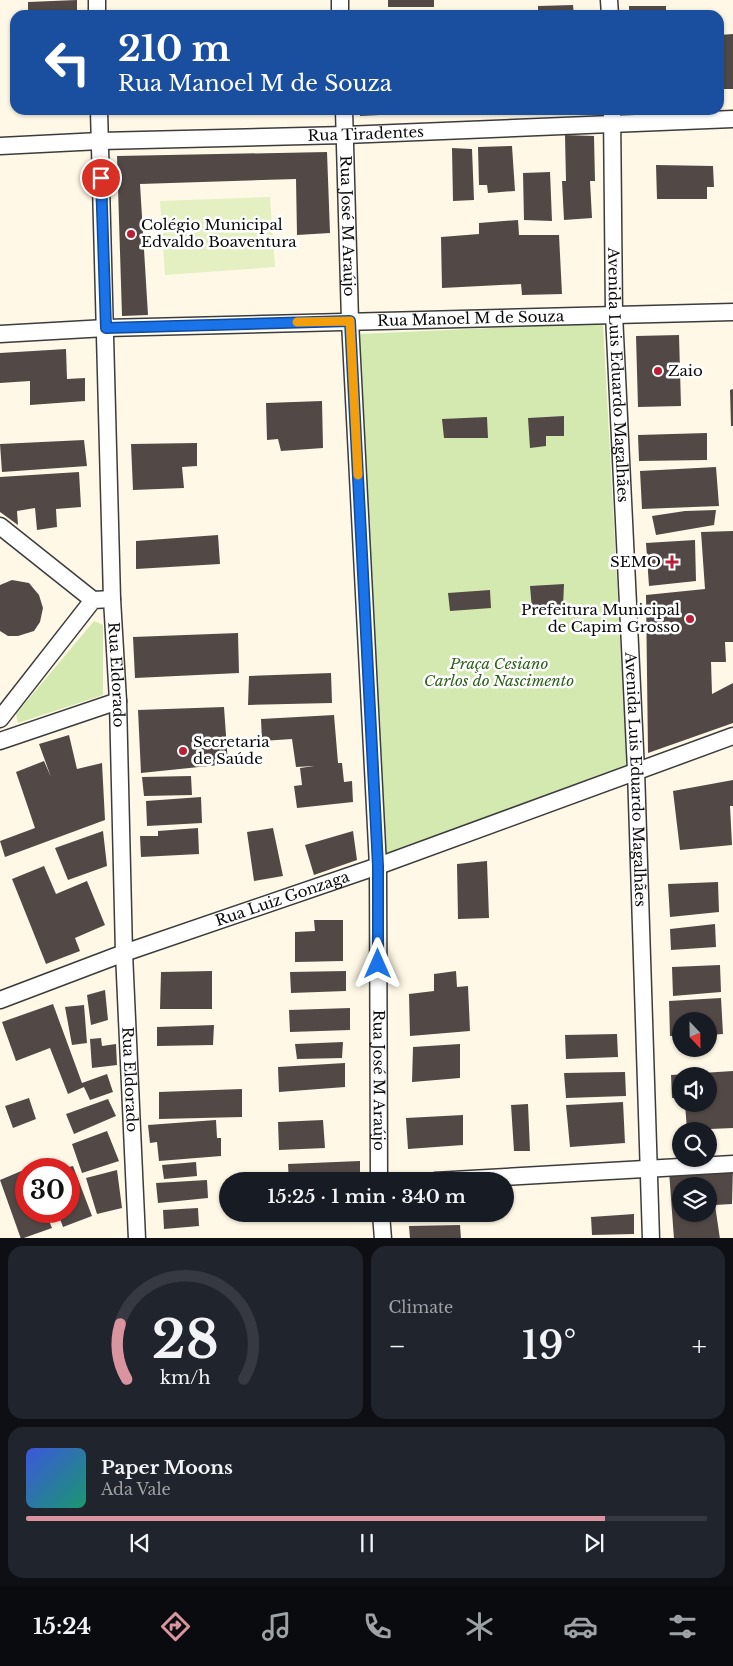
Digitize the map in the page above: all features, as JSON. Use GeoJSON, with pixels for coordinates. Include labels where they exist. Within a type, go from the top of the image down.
{"type":"FeatureCollection","features":[{"type":"Feature","properties":{"kind":"street","name":"Rua Eldorado"},"geometry":{"type":"LineString","coordinates":[[99,115],[112,598],[118,701],[124,953],[137,1238]]}},
{"type":"Feature","properties":{"kind":"street","name":"Rua José M Araújo"},"geometry":{"type":"LineString","coordinates":[[344,115],[350,321],[378,866],[379,1172]]}},
{"type":"Feature","properties":{"kind":"street","name":"Rua Tiradentes"},"geometry":{"type":"LineString","coordinates":[[0,146],[100,140],[346,134],[612,118],[733,119]]}},
{"type":"Feature","properties":{"kind":"street","name":"Avenida Luis Eduardo Magalhães"},"geometry":{"type":"LineString","coordinates":[[612,118],[614,314],[636,770],[651,1238]]}},
{"type":"Feature","properties":{"kind":"street","name":"Rua Manoel M de Souza"},"geometry":{"type":"LineString","coordinates":[[0,334],[106,328],[733,312]]}},
{"type":"Feature","properties":{"kind":"street"},"geometry":{"type":"LineString","coordinates":[[0,526],[93,600],[112,598]]}},
{"type":"Feature","properties":{"kind":"street"},"geometry":{"type":"LineString","coordinates":[[0,719],[93,600]]}},
{"type":"Feature","properties":{"kind":"street"},"geometry":{"type":"LineString","coordinates":[[0,741],[118,701]]}},
{"type":"Feature","properties":{"kind":"street","name":"Rua Luiz Gonzaga"},"geometry":{"type":"LineString","coordinates":[[0,1000],[124,953],[378,866],[733,736]]}},
{"type":"Feature","properties":{"kind":"street"},"geometry":{"type":"LineString","coordinates":[[514,1176],[733,1164]]}},
{"type":"Feature","properties":{"kind":"street"},"geometry":{"type":"LineString","coordinates":[[382,1222],[383,1238]]}},
{"type":"Feature","properties":{"kind":"green space"},"geometry":{"type":"Polygon","coordinates":[[[270,197],[275,267],[165,275],[160,201],[270,197]]]}},
{"type":"Feature","properties":{"kind":"green space","name":"Praça Cesiano Carlos do Nascimento"},"geometry":{"type":"Polygon","coordinates":[[[603,323],[627,766],[386,853],[359,334],[603,323]]]}},
{"type":"Feature","properties":{"kind":"green space"},"geometry":{"type":"Polygon","coordinates":[[[94,621],[103,625],[103,695],[18,723],[16,714],[94,621]]]}},
{"type":"Feature","properties":{"kind":"building"},"geometry":{"type":"Polygon","coordinates":[[[77,0],[77,10],[28,10],[28,2],[77,0]]]}},
{"type":"Feature","properties":{"kind":"building"},"geometry":{"type":"Polygon","coordinates":[[[388,0],[434,0],[434,7],[388,7],[388,0]]]}},
{"type":"Feature","properties":{"kind":"building"},"geometry":{"type":"Polygon","coordinates":[[[573,5],[574,10],[538,10],[538,6],[573,5]]]}},
{"type":"Feature","properties":{"kind":"building"},"geometry":{"type":"Polygon","coordinates":[[[629,6],[666,6],[666,10],[629,10],[629,6]]]}},
{"type":"Feature","properties":{"kind":"building"},"geometry":{"type":"Polygon","coordinates":[[[733,34],[733,89],[724,89],[724,35],[733,34]]]}},
{"type":"Feature","properties":{"kind":"building"},"geometry":{"type":"Polygon","coordinates":[[[565,135],[594,136],[595,181],[590,181],[592,218],[564,220],[562,181],[566,181],[565,135]]]}},
{"type":"Feature","properties":{"kind":"building"},"geometry":{"type":"Polygon","coordinates":[[[512,146],[515,191],[488,193],[487,185],[479,185],[478,147],[512,146]]]}},
{"type":"Feature","properties":{"kind":"building"},"geometry":{"type":"Polygon","coordinates":[[[452,148],[472,149],[474,200],[453,201],[452,148]]]}},
{"type":"Feature","properties":{"kind":"building","name":"Colégio Municipal Edvaldo Boaventura"},"geometry":{"type":"Polygon","coordinates":[[[327,152],[330,233],[297,235],[296,179],[140,184],[148,315],[122,316],[117,156],[327,152]]]}},
{"type":"Feature","properties":{"kind":"building"},"geometry":{"type":"Polygon","coordinates":[[[656,165],[713,166],[714,187],[707,187],[707,199],[657,199],[656,165]]]}},
{"type":"Feature","properties":{"kind":"building"},"geometry":{"type":"Polygon","coordinates":[[[550,172],[552,221],[524,220],[523,173],[550,172]]]}},
{"type":"Feature","properties":{"kind":"building"},"geometry":{"type":"Polygon","coordinates":[[[518,220],[519,235],[559,235],[562,294],[522,295],[521,284],[442,288],[441,237],[479,234],[479,223],[518,220]]]}},
{"type":"Feature","properties":{"kind":"building","name":"Zaio"},"geometry":{"type":"Polygon","coordinates":[[[679,335],[681,406],[638,407],[636,336],[679,335]]]}},
{"type":"Feature","properties":{"kind":"building"},"geometry":{"type":"Polygon","coordinates":[[[66,349],[67,379],[85,378],[85,401],[30,405],[30,381],[0,383],[0,353],[66,349]]]}},
{"type":"Feature","properties":{"kind":"building"},"geometry":{"type":"Polygon","coordinates":[[[733,389],[733,426],[731,426],[730,390],[733,389]]]}},
{"type":"Feature","properties":{"kind":"building"},"geometry":{"type":"Polygon","coordinates":[[[322,401],[323,448],[281,451],[278,439],[267,440],[266,403],[322,401]]]}},
{"type":"Feature","properties":{"kind":"building"},"geometry":{"type":"Polygon","coordinates":[[[564,416],[564,436],[546,436],[546,446],[530,448],[528,418],[564,416]]]}},
{"type":"Feature","properties":{"kind":"building"},"geometry":{"type":"Polygon","coordinates":[[[487,417],[488,438],[444,438],[442,419],[487,417]]]}},
{"type":"Feature","properties":{"kind":"building"},"geometry":{"type":"Polygon","coordinates":[[[707,433],[707,460],[639,461],[638,435],[707,433]]]}},
{"type":"Feature","properties":{"kind":"building"},"geometry":{"type":"Polygon","coordinates":[[[84,440],[87,466],[2,472],[0,444],[84,440]]]}},
{"type":"Feature","properties":{"kind":"building"},"geometry":{"type":"Polygon","coordinates":[[[197,443],[197,466],[182,467],[184,488],[133,490],[131,444],[197,443]]]}},
{"type":"Feature","properties":{"kind":"building"},"geometry":{"type":"Polygon","coordinates":[[[716,467],[719,506],[642,509],[640,471],[716,467]]]}},
{"type":"Feature","properties":{"kind":"building"},"geometry":{"type":"Polygon","coordinates":[[[79,472],[81,507],[56,509],[57,527],[37,530],[35,508],[17,511],[18,525],[0,512],[0,477],[79,472]]]}},
{"type":"Feature","properties":{"kind":"building"},"geometry":{"type":"Polygon","coordinates":[[[716,510],[714,525],[656,535],[652,516],[685,511],[716,510]]]}},
{"type":"Feature","properties":{"kind":"building","name":"Prefeitura Municipal de Capim Grosso"},"geometry":{"type":"Polygon","coordinates":[[[733,531],[733,642],[725,642],[726,662],[711,662],[712,694],[733,683],[733,723],[648,753],[646,595],[705,589],[701,532],[733,531]]]}},
{"type":"Feature","properties":{"kind":"building"},"geometry":{"type":"Polygon","coordinates":[[[218,535],[220,564],[136,569],[136,541],[218,535]]]}},
{"type":"Feature","properties":{"kind":"building","name":"SEMO"},"geometry":{"type":"Polygon","coordinates":[[[695,540],[696,581],[649,586],[646,543],[695,540]]]}},
{"type":"Feature","properties":{"kind":"building"},"geometry":{"type":"Polygon","coordinates":[[[12,580],[29,583],[39,595],[43,608],[40,622],[34,631],[18,636],[8,636],[0,631],[0,585],[12,580]]]}},
{"type":"Feature","properties":{"kind":"building"},"geometry":{"type":"Polygon","coordinates":[[[564,584],[563,607],[532,609],[530,586],[564,584]]]}},
{"type":"Feature","properties":{"kind":"building"},"geometry":{"type":"Polygon","coordinates":[[[490,590],[491,608],[450,611],[448,593],[490,590]]]}},
{"type":"Feature","properties":{"kind":"building"},"geometry":{"type":"Polygon","coordinates":[[[238,633],[239,673],[135,678],[133,637],[238,633]]]}},
{"type":"Feature","properties":{"kind":"building"},"geometry":{"type":"Polygon","coordinates":[[[331,673],[332,703],[248,705],[249,676],[331,673]]]}},
{"type":"Feature","properties":{"kind":"building"},"geometry":{"type":"Polygon","coordinates":[[[224,707],[228,764],[141,773],[138,710],[224,707]]]}},
{"type":"Feature","properties":{"kind":"building"},"geometry":{"type":"Polygon","coordinates":[[[334,715],[338,763],[342,763],[344,782],[352,781],[353,802],[297,808],[294,786],[302,785],[300,768],[314,766],[296,767],[292,739],[262,741],[261,719],[334,715]]]}},
{"type":"Feature","properties":{"kind":"building"},"geometry":{"type":"Polygon","coordinates":[[[69,735],[77,769],[102,763],[105,820],[5,857],[0,841],[35,828],[16,772],[44,761],[51,777],[39,744],[69,735]]]}},
{"type":"Feature","properties":{"kind":"building"},"geometry":{"type":"Polygon","coordinates":[[[191,776],[192,795],[144,796],[142,777],[191,776]]]}},
{"type":"Feature","properties":{"kind":"building"},"geometry":{"type":"Polygon","coordinates":[[[733,780],[733,806],[730,806],[732,845],[680,850],[673,791],[733,780]]]}},
{"type":"Feature","properties":{"kind":"building"},"geometry":{"type":"Polygon","coordinates":[[[201,797],[202,823],[147,826],[146,801],[201,797]]]}},
{"type":"Feature","properties":{"kind":"building"},"geometry":{"type":"Polygon","coordinates":[[[198,828],[199,854],[141,857],[140,836],[158,836],[158,831],[198,828]]]}},
{"type":"Feature","properties":{"kind":"building"},"geometry":{"type":"Polygon","coordinates":[[[273,828],[283,876],[254,881],[247,832],[273,828]]]}},
{"type":"Feature","properties":{"kind":"building"},"geometry":{"type":"Polygon","coordinates":[[[103,831],[107,866],[68,880],[55,848],[103,831]]]}},
{"type":"Feature","properties":{"kind":"building"},"geometry":{"type":"Polygon","coordinates":[[[353,831],[357,860],[314,875],[305,845],[353,831]]]}},
{"type":"Feature","properties":{"kind":"building"},"geometry":{"type":"Polygon","coordinates":[[[487,861],[489,918],[458,919],[457,864],[487,861]]]}},
{"type":"Feature","properties":{"kind":"building"},"geometry":{"type":"Polygon","coordinates":[[[44,866],[56,894],[87,881],[105,925],[75,938],[80,951],[46,964],[12,879],[44,866]]]}},
{"type":"Feature","properties":{"kind":"building"},"geometry":{"type":"Polygon","coordinates":[[[718,882],[719,912],[670,917],[668,884],[718,882]]]}},
{"type":"Feature","properties":{"kind":"building"},"geometry":{"type":"Polygon","coordinates":[[[314,920],[343,920],[343,961],[295,962],[295,932],[315,931],[314,920]]]}},
{"type":"Feature","properties":{"kind":"building"},"geometry":{"type":"Polygon","coordinates":[[[715,924],[716,947],[671,950],[670,929],[715,924]]]}},
{"type":"Feature","properties":{"kind":"building"},"geometry":{"type":"Polygon","coordinates":[[[720,965],[721,992],[673,996],[672,967],[720,965]]]}},
{"type":"Feature","properties":{"kind":"building"},"geometry":{"type":"Polygon","coordinates":[[[212,971],[212,1009],[160,1009],[161,972],[212,971]]]}},
{"type":"Feature","properties":{"kind":"building"},"geometry":{"type":"Polygon","coordinates":[[[346,971],[346,991],[291,993],[290,972],[346,971]]]}},
{"type":"Feature","properties":{"kind":"building"},"geometry":{"type":"Polygon","coordinates":[[[456,971],[457,987],[468,986],[470,1031],[410,1036],[409,994],[434,991],[434,974],[456,971]]]}},
{"type":"Feature","properties":{"kind":"building"},"geometry":{"type":"Polygon","coordinates":[[[105,990],[108,1020],[91,1025],[87,995],[105,990]]]}},
{"type":"Feature","properties":{"kind":"building"},"geometry":{"type":"Polygon","coordinates":[[[721,998],[723,1034],[718,1034],[718,1012],[672,1012],[672,1036],[670,1036],[669,1001],[721,998]]]}},
{"type":"Feature","properties":{"kind":"building"},"geometry":{"type":"Polygon","coordinates":[[[53,1004],[82,1083],[107,1074],[113,1092],[90,1100],[84,1087],[68,1094],[50,1048],[16,1061],[2,1022],[53,1004]]]}},
{"type":"Feature","properties":{"kind":"building"},"geometry":{"type":"Polygon","coordinates":[[[84,1005],[87,1043],[72,1045],[65,1007],[84,1005]]]}},
{"type":"Feature","properties":{"kind":"building"},"geometry":{"type":"Polygon","coordinates":[[[350,1008],[350,1030],[290,1032],[289,1010],[350,1008]]]}},
{"type":"Feature","properties":{"kind":"building"},"geometry":{"type":"Polygon","coordinates":[[[214,1025],[213,1045],[157,1046],[157,1027],[214,1025]]]}},
{"type":"Feature","properties":{"kind":"building"},"geometry":{"type":"Polygon","coordinates":[[[617,1034],[618,1057],[566,1059],[565,1035],[617,1034]]]}},
{"type":"Feature","properties":{"kind":"building"},"geometry":{"type":"Polygon","coordinates":[[[101,1038],[102,1046],[116,1044],[117,1065],[92,1068],[90,1039],[101,1038]]]}},
{"type":"Feature","properties":{"kind":"building"},"geometry":{"type":"Polygon","coordinates":[[[343,1042],[342,1058],[297,1059],[295,1044],[343,1042]]]}},
{"type":"Feature","properties":{"kind":"building"},"geometry":{"type":"Polygon","coordinates":[[[460,1044],[460,1078],[412,1082],[413,1047],[460,1044]]]}},
{"type":"Feature","properties":{"kind":"building"},"geometry":{"type":"Polygon","coordinates":[[[345,1063],[345,1087],[279,1092],[278,1067],[345,1063]]]}},
{"type":"Feature","properties":{"kind":"building"},"geometry":{"type":"Polygon","coordinates":[[[733,1071],[733,1128],[717,1129],[717,1122],[686,1122],[686,1112],[717,1112],[717,1072],[733,1071]]]}},
{"type":"Feature","properties":{"kind":"building"},"geometry":{"type":"Polygon","coordinates":[[[625,1072],[626,1096],[566,1098],[564,1073],[625,1072]]]}},
{"type":"Feature","properties":{"kind":"building"},"geometry":{"type":"Polygon","coordinates":[[[242,1089],[242,1117],[159,1119],[159,1092],[242,1089]]]}},
{"type":"Feature","properties":{"kind":"building"},"geometry":{"type":"Polygon","coordinates":[[[29,1098],[36,1119],[13,1128],[5,1106],[29,1098]]]}},
{"type":"Feature","properties":{"kind":"building"},"geometry":{"type":"Polygon","coordinates":[[[108,1099],[116,1116],[74,1134],[66,1114],[108,1099]]]}},
{"type":"Feature","properties":{"kind":"building"},"geometry":{"type":"Polygon","coordinates":[[[623,1102],[625,1143],[570,1147],[566,1105],[623,1102]]]}},
{"type":"Feature","properties":{"kind":"building"},"geometry":{"type":"Polygon","coordinates":[[[528,1104],[530,1151],[514,1151],[511,1105],[528,1104]]]}},
{"type":"Feature","properties":{"kind":"building"},"geometry":{"type":"Polygon","coordinates":[[[463,1115],[463,1145],[408,1149],[406,1118],[463,1115]]]}},
{"type":"Feature","properties":{"kind":"building"},"geometry":{"type":"Polygon","coordinates":[[[216,1120],[217,1138],[221,1138],[221,1156],[159,1161],[157,1142],[150,1143],[148,1125],[216,1120]]]}},
{"type":"Feature","properties":{"kind":"building"},"geometry":{"type":"Polygon","coordinates":[[[323,1120],[325,1148],[279,1150],[278,1122],[323,1120]]]}},
{"type":"Feature","properties":{"kind":"building"},"geometry":{"type":"Polygon","coordinates":[[[107,1131],[119,1161],[82,1173],[80,1158],[77,1158],[72,1144],[107,1131]]]}},
{"type":"Feature","properties":{"kind":"building"},"geometry":{"type":"Polygon","coordinates":[[[360,1161],[360,1172],[288,1172],[288,1164],[360,1161]]]}},
{"type":"Feature","properties":{"kind":"building"},"geometry":{"type":"Polygon","coordinates":[[[196,1162],[197,1176],[164,1179],[162,1165],[196,1162]]]}},
{"type":"Feature","properties":{"kind":"building"},"geometry":{"type":"Polygon","coordinates":[[[733,1167],[732,1204],[717,1205],[717,1177],[672,1177],[672,1212],[669,1171],[733,1167]]]}},
{"type":"Feature","properties":{"kind":"building"},"geometry":{"type":"Polygon","coordinates":[[[117,1170],[122,1208],[97,1214],[86,1178],[117,1170]]]}},
{"type":"Feature","properties":{"kind":"building"},"geometry":{"type":"Polygon","coordinates":[[[15,1174],[15,1222],[0,1180],[15,1174]]]}},
{"type":"Feature","properties":{"kind":"building"},"geometry":{"type":"Polygon","coordinates":[[[207,1180],[208,1198],[158,1203],[156,1183],[207,1180]]]}},
{"type":"Feature","properties":{"kind":"building"},"geometry":{"type":"Polygon","coordinates":[[[80,1184],[92,1216],[80,1221],[80,1184]]]}},
{"type":"Feature","properties":{"kind":"building"},"geometry":{"type":"Polygon","coordinates":[[[198,1208],[199,1226],[164,1229],[163,1210],[198,1208]]]}},
{"type":"Feature","properties":{"kind":"building"},"geometry":{"type":"Polygon","coordinates":[[[634,1214],[634,1234],[592,1235],[591,1217],[634,1214]]]}},
{"type":"Feature","properties":{"kind":"building"},"geometry":{"type":"Polygon","coordinates":[[[717,1219],[720,1238],[674,1238],[673,1222],[717,1222],[717,1219]]]}},
{"type":"Feature","properties":{"kind":"building"},"geometry":{"type":"Polygon","coordinates":[[[15,1223],[50,1223],[52,1228],[21,1238],[15,1223]]]}},
{"type":"Feature","properties":{"kind":"building"},"geometry":{"type":"Polygon","coordinates":[[[62,1223],[74,1223],[63,1227],[62,1223]]]}},
{"type":"Feature","properties":{"kind":"building"},"geometry":{"type":"Polygon","coordinates":[[[460,1225],[461,1238],[410,1238],[409,1226],[460,1225]]]}},
{"type":"Feature","properties":{"kind":"slow traffic"},"geometry":{"type":"LineString","coordinates":[[297,322],[350,321],[358,475]]}},
{"type":"Feature","properties":{"kind":"place","name":"Colégio Municipal Edvaldo Boaventura"},"geometry":{"type":"Point","coordinates":[131,234]}},
{"type":"Feature","properties":{"kind":"place","name":"Zaio"},"geometry":{"type":"Point","coordinates":[658,371]}},
{"type":"Feature","properties":{"kind":"place","name":"SEMO"},"geometry":{"type":"Point","coordinates":[672,562]}},
{"type":"Feature","properties":{"kind":"place","name":"Prefeitura Municipal de Capim Grosso"},"geometry":{"type":"Point","coordinates":[690,619]}},
{"type":"Feature","properties":{"kind":"place","name":"Secretaria de Saúde"},"geometry":{"type":"Point","coordinates":[183,751]}},
{"type":"Feature","properties":{"kind":"route"},"geometry":{"type":"LineString","coordinates":[[101,178],[106,328],[350,321],[378,866],[378,964]]}}]}
